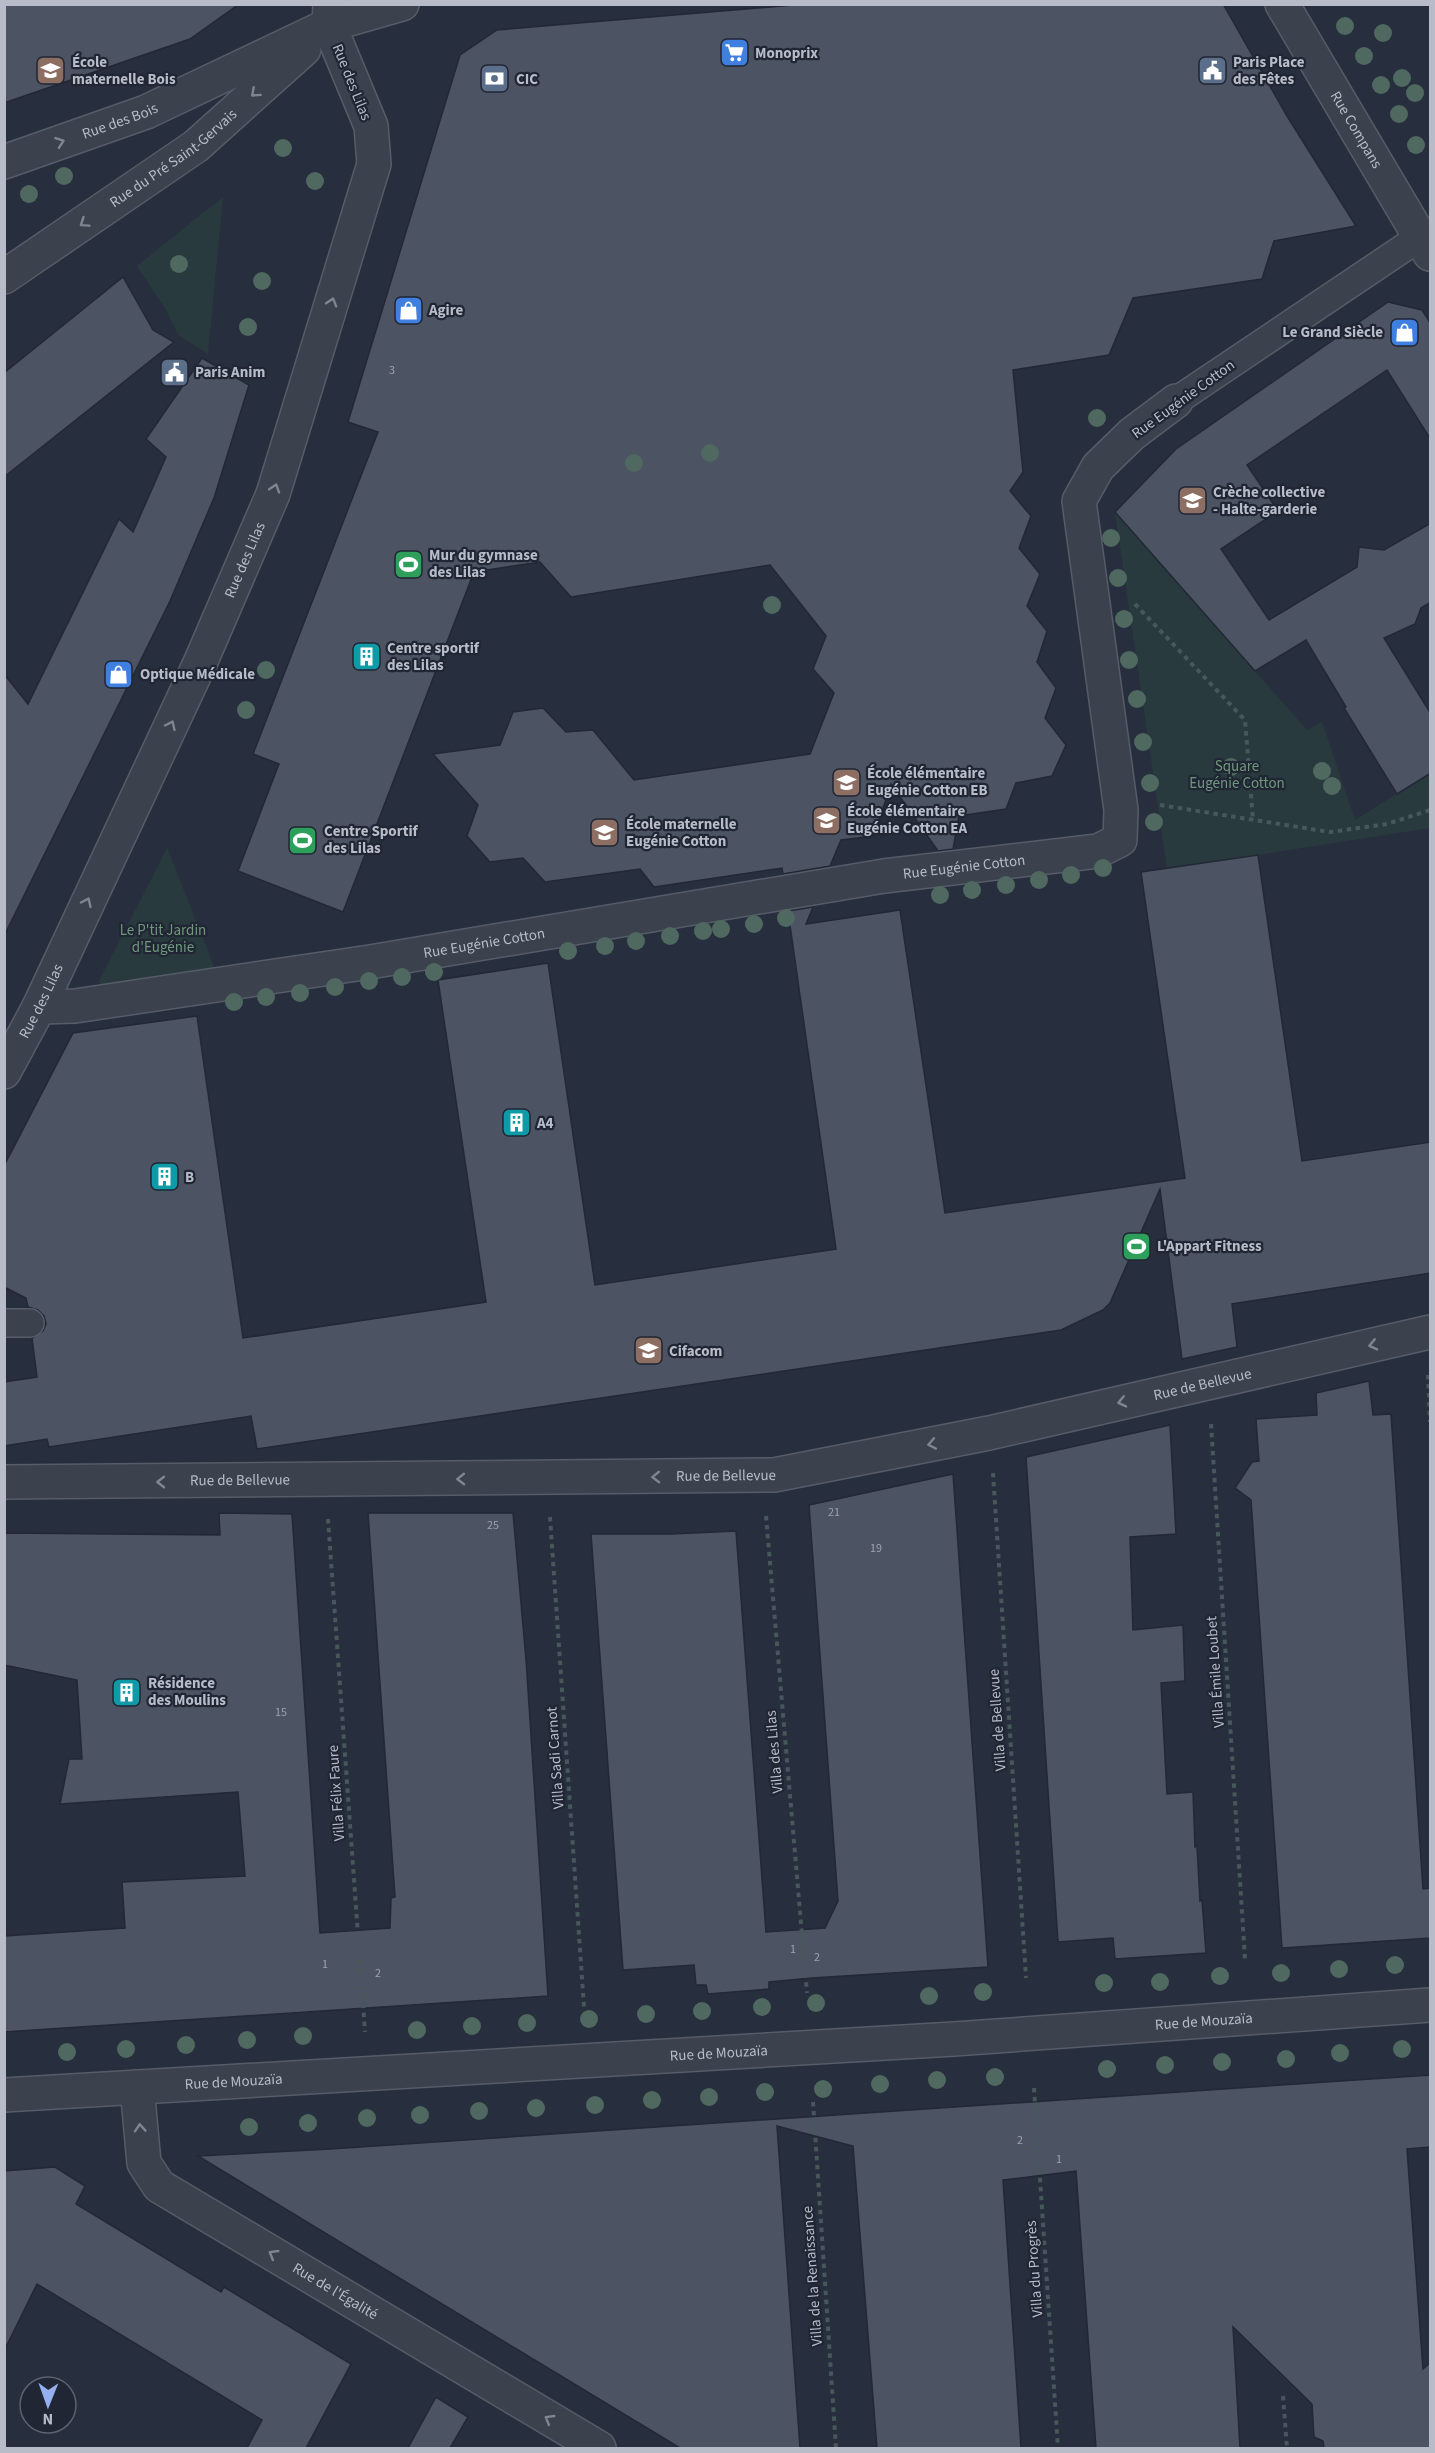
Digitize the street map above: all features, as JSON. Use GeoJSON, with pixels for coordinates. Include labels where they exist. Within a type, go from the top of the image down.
{"type":"FeatureCollection","features":[{"type":"Feature","properties":{"kind":"street","name":"Rue des Bois"},"geometry":{"type":"LineString","coordinates":[[4,162],[146,112],[330,15],[402,4]]}},
{"type":"Feature","properties":{"kind":"street","name":"Rue Compans"},"geometry":{"type":"LineString","coordinates":[[1281,4],[1427,241]]}},
{"type":"Feature","properties":{"kind":"street","name":"Rue du Pré Saint-Gervais"},"geometry":{"type":"LineString","coordinates":[[4,277],[196,146],[330,15]]}},
{"type":"Feature","properties":{"kind":"street","name":"Rue des Lilas"},"geometry":{"type":"LineString","coordinates":[[4,1072],[39,1007],[201,661],[273,494],[375,164],[371,126],[330,15]]}},
{"type":"Feature","properties":{"kind":"street","name":"Rue Eugénie Cotton"},"geometry":{"type":"LineString","coordinates":[[39,1007],[75,1006],[370,962],[884,876],[1098,851],[1120,840],[1121,810],[1079,501],[1098,467],[1132,434],[1176,401]]}},
{"type":"Feature","properties":{"kind":"street","name":"Rue de Bellevue"},"geometry":{"type":"LineString","coordinates":[[4,1482],[774,1475],[989,1433],[1204,1384],[1429,1348]]}},
{"type":"Feature","properties":{"kind":"street","name":"Rue de Mouzaïa"},"geometry":{"type":"LineString","coordinates":[[4,2095],[954,2039],[1431,2005]]}},
{"type":"Feature","properties":{"kind":"street","name":"Rue de l'Égalité"},"geometry":{"type":"LineString","coordinates":[[137,2087],[144,2163],[159,2186],[599,2448]]}},
{"type":"Feature","properties":{"kind":"lane","name":"Rue Eugénie Cotton"},"geometry":{"type":"LineString","coordinates":[[1176,401],[1427,241]]}},
{"type":"Feature","properties":{"kind":"path"},"geometry":{"type":"LineString","coordinates":[[1092,599],[1127,595],[1245,720],[1253,820]]}},
{"type":"Feature","properties":{"kind":"path"},"geometry":{"type":"LineString","coordinates":[[1121,810],[1158,805],[1330,832],[1387,824],[1431,810]]}},
{"type":"Feature","properties":{"kind":"path"},"geometry":{"type":"LineString","coordinates":[[1429,1348],[1431,1422]]}},
{"type":"Feature","properties":{"kind":"path","name":"Villa Émile Loubet"},"geometry":{"type":"LineString","coordinates":[[1204,1384],[1210,1411],[1245,1959]]}},
{"type":"Feature","properties":{"kind":"path","name":"Villa de Bellevue"},"geometry":{"type":"LineString","coordinates":[[993,1472],[1026,1978]]}},
{"type":"Feature","properties":{"kind":"path","name":"Villa Sadi Carnot"},"geometry":{"type":"LineString","coordinates":[[549,1507],[584,2007]]}},
{"type":"Feature","properties":{"kind":"path","name":"Villa des Lilas"},"geometry":{"type":"LineString","coordinates":[[765,1508],[807,1993]]}},
{"type":"Feature","properties":{"kind":"path","name":"Villa Félix Faure"},"geometry":{"type":"LineString","coordinates":[[327,1509],[369,2075]]}},
{"type":"Feature","properties":{"kind":"path","name":"Villa du Progrès"},"geometry":{"type":"LineString","coordinates":[[1034,2088],[1058,2448]]}},
{"type":"Feature","properties":{"kind":"path","name":"Villa de la Renaissance"},"geometry":{"type":"LineString","coordinates":[[813,2102],[836,2448]]}},
{"type":"Feature","properties":{"kind":"path"},"geometry":{"type":"LineString","coordinates":[[1283,2396],[1287,2448]]}},
{"type":"Feature","properties":{"kind":"green space"},"geometry":{"type":"Polygon","coordinates":[[[223,197],[208,354],[178,335],[166,310],[137,266],[223,197]]]}},
{"type":"Feature","properties":{"kind":"green space","name":"Square Eugénie Cotton"},"geometry":{"type":"Polygon","coordinates":[[[1115,512],[1307,730],[1322,722],[1355,820],[1430,773],[1430,828],[1167,869],[1115,512]]]}},
{"type":"Feature","properties":{"kind":"green space","name":"Le P'tit Jardin d'Eugénie"},"geometry":{"type":"Polygon","coordinates":[[[167,848],[215,969],[101,985],[99,981],[167,848]]]}},
{"type":"Feature","properties":{"kind":"building","name":"École maternelle Bois"},"geometry":{"type":"Polygon","coordinates":[[[4,4],[239,4],[190,39],[4,103],[4,4]]]}},
{"type":"Feature","properties":{"kind":"building"},"geometry":{"type":"Polygon","coordinates":[[[805,4],[1223,4],[1287,116],[1356,226],[1274,241],[1262,279],[1133,298],[1109,355],[1013,370],[1023,472],[1010,491],[1031,516],[1019,548],[1040,574],[1027,606],[1047,631],[1037,662],[1056,688],[1045,718],[1066,745],[1052,776],[1016,783],[1006,809],[959,816],[953,849],[938,851],[891,784],[874,836],[841,840],[830,866],[783,874],[782,868],[654,887],[640,869],[545,882],[523,858],[490,862],[467,836],[478,805],[433,754],[500,745],[513,712],[543,708],[566,732],[593,730],[634,780],[810,754],[834,693],[813,669],[826,636],[770,565],[571,597],[540,562],[474,572],[343,912],[238,871],[279,764],[253,754],[378,432],[348,422],[460,55],[497,30],[805,4]]]}},
{"type":"Feature","properties":{"kind":"building"},"geometry":{"type":"Polygon","coordinates":[[[123,277],[153,330],[174,342],[4,477],[4,373],[123,277]]]}},
{"type":"Feature","properties":{"kind":"building"},"geometry":{"type":"Polygon","coordinates":[[[1388,302],[1422,310],[1431,324],[1431,440],[1387,370],[1247,465],[1278,511],[1221,549],[1269,620],[1357,567],[1359,547],[1384,550],[1431,523],[1431,602],[1421,608],[1415,624],[1384,638],[1431,714],[1431,773],[1397,794],[1344,708],[1346,707],[1306,640],[1255,671],[1115,512],[1176,449],[1388,302]]]}},
{"type":"Feature","properties":{"kind":"building"},"geometry":{"type":"Polygon","coordinates":[[[202,358],[249,385],[214,498],[170,601],[4,936],[4,674],[28,704],[119,519],[133,532],[166,457],[146,439],[202,358]]]}},
{"type":"Feature","properties":{"kind":"building"},"geometry":{"type":"Polygon","coordinates":[[[1258,855],[1302,1161],[1431,1142],[1431,1273],[1232,1304],[1237,1347],[1182,1359],[1160,1189],[1110,1303],[1103,1310],[1061,1330],[257,1449],[251,1416],[49,1447],[47,1439],[4,1446],[4,1382],[37,1377],[32,1338],[43,1331],[46,1324],[44,1316],[38,1310],[28,1307],[26,1298],[4,1287],[4,1166],[73,1033],[197,1016],[243,1338],[486,1302],[438,980],[548,963],[595,1285],[836,1249],[788,911],[813,907],[806,924],[900,910],[945,1213],[1185,1178],[1141,872],[1258,855]]]}},
{"type":"Feature","properties":{"kind":"building"},"geometry":{"type":"Polygon","coordinates":[[[1369,1381],[1373,1415],[1391,1414],[1423,1889],[1431,1888],[1431,1938],[1282,1948],[1251,1500],[1235,1488],[1252,1462],[1259,1461],[1256,1419],[1317,1415],[1316,1393],[1369,1381]]]}},
{"type":"Feature","properties":{"kind":"building"},"geometry":{"type":"Polygon","coordinates":[[[1170,1425],[1176,1534],[1130,1537],[1133,1630],[1183,1625],[1185,1681],[1161,1683],[1167,1794],[1193,1792],[1195,1847],[1197,1846],[1206,1953],[1115,1959],[1113,1938],[1058,1942],[1026,1457],[1170,1425]]]}},
{"type":"Feature","properties":{"kind":"building"},"geometry":{"type":"Polygon","coordinates":[[[953,1474],[988,1967],[769,1982],[769,1989],[708,1994],[706,1985],[696,1985],[694,1965],[623,1970],[591,1534],[736,1531],[766,1932],[825,1928],[838,1901],[809,1505],[953,1474]]]}},
{"type":"Feature","properties":{"kind":"building"},"geometry":{"type":"Polygon","coordinates":[[[219,1513],[292,1514],[320,1933],[390,1928],[391,1898],[395,1897],[368,1513],[513,1513],[526,1659],[548,1996],[4,2032],[4,1936],[125,1928],[122,1882],[245,1876],[238,1792],[60,1804],[69,1759],[82,1759],[77,1680],[4,1665],[4,1533],[220,1535],[219,1513]]]}},
{"type":"Feature","properties":{"kind":"building"},"geometry":{"type":"Polygon","coordinates":[[[1431,2075],[1431,2147],[1407,2149],[1423,2369],[1431,2362],[1431,2448],[1324,2448],[1323,2441],[1314,2437],[1312,2404],[1233,2327],[1240,2448],[1096,2448],[1076,2171],[1003,2180],[1021,2448],[877,2448],[853,2146],[777,2126],[800,2448],[680,2448],[198,2156],[330,2149],[1431,2075]]]}},
{"type":"Feature","properties":{"kind":"building"},"geometry":{"type":"Polygon","coordinates":[[[55,2167],[85,2186],[76,2204],[221,2292],[224,2287],[351,2364],[306,2448],[247,2448],[262,2420],[37,2284],[4,2351],[4,2171],[55,2167]]]}},
{"type":"Feature","properties":{"kind":"building"},"geometry":{"type":"Polygon","coordinates":[[[436,2397],[468,2417],[450,2448],[408,2448],[436,2397]]]}},
{"type":"Feature","properties":{"kind":"place","name":"Monoprix"},"geometry":{"type":"Point","coordinates":[734,53]}},
{"type":"Feature","properties":{"kind":"place","name":"École maternelle Bois"},"geometry":{"type":"Point","coordinates":[51,71]}},
{"type":"Feature","properties":{"kind":"place","name":"Paris Place des Fêtes"},"geometry":{"type":"Point","coordinates":[1212,71]}},
{"type":"Feature","properties":{"kind":"place","name":"CIC"},"geometry":{"type":"Point","coordinates":[495,79]}},
{"type":"Feature","properties":{"kind":"place","name":"Agire"},"geometry":{"type":"Point","coordinates":[408,310]}},
{"type":"Feature","properties":{"kind":"place","name":"Le Grand Siècle"},"geometry":{"type":"Point","coordinates":[1404,332]}},
{"type":"Feature","properties":{"kind":"place","name":"Paris Anim"},"geometry":{"type":"Point","coordinates":[174,372]}},
{"type":"Feature","properties":{"kind":"place","name":"Crèche collective - Halte-garderie"},"geometry":{"type":"Point","coordinates":[1192,501]}},
{"type":"Feature","properties":{"kind":"place","name":"Mur du gymnase des Lilas"},"geometry":{"type":"Point","coordinates":[408,564]}},
{"type":"Feature","properties":{"kind":"place","name":"Centre sportif des Lilas"},"geometry":{"type":"Point","coordinates":[366,657]}},
{"type":"Feature","properties":{"kind":"place","name":"Optique Médicale"},"geometry":{"type":"Point","coordinates":[119,674]}},
{"type":"Feature","properties":{"kind":"place","name":"École élémentaire Eugénie Cotton EB"},"geometry":{"type":"Point","coordinates":[846,782]}},
{"type":"Feature","properties":{"kind":"place","name":"École élémentaire Eugénie Cotton EA"},"geometry":{"type":"Point","coordinates":[826,820]}},
{"type":"Feature","properties":{"kind":"place","name":"École maternelle Eugénie Cotton"},"geometry":{"type":"Point","coordinates":[605,833]}},
{"type":"Feature","properties":{"kind":"place","name":"Centre Sportif des Lilas"},"geometry":{"type":"Point","coordinates":[303,840]}},
{"type":"Feature","properties":{"kind":"place","name":"A4"},"geometry":{"type":"Point","coordinates":[516,1123]}},
{"type":"Feature","properties":{"kind":"place","name":"B"},"geometry":{"type":"Point","coordinates":[164,1177]}},
{"type":"Feature","properties":{"kind":"place","name":"L'Appart Fitness"},"geometry":{"type":"Point","coordinates":[1136,1246]}},
{"type":"Feature","properties":{"kind":"place","name":"Cifacom"},"geometry":{"type":"Point","coordinates":[648,1351]}},
{"type":"Feature","properties":{"kind":"place","name":"Résidence des Moulins"},"geometry":{"type":"Point","coordinates":[127,1692]}}]}
